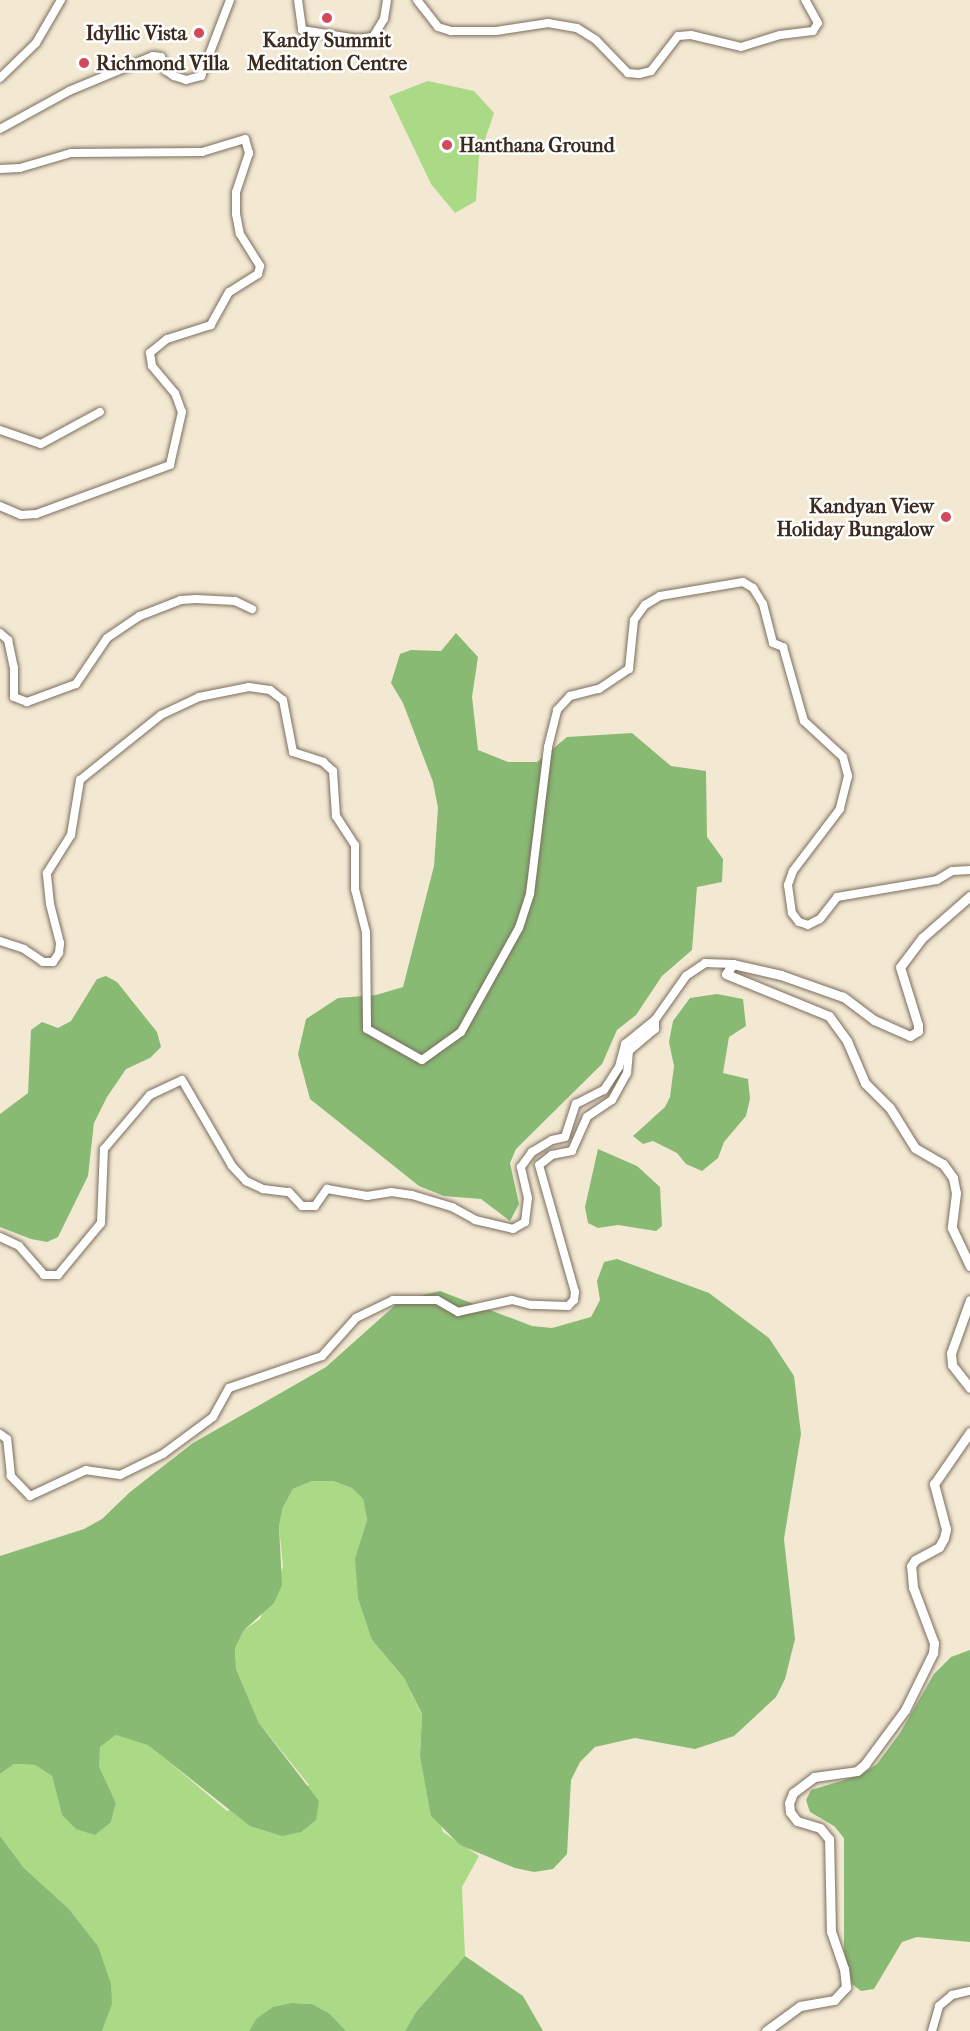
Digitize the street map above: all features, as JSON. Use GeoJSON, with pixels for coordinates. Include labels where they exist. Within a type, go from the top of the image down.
{"type":"FeatureCollection","features":[{"type":"Feature","properties":{"kind":"street"},"geometry":{"type":"LineString","coordinates":[[0,78],[36,43],[61,0]]}},
{"type":"Feature","properties":{"kind":"street"},"geometry":{"type":"LineString","coordinates":[[0,129],[69,92],[153,56],[161,57],[165,70],[174,76],[186,80],[201,76],[230,0]]}},
{"type":"Feature","properties":{"kind":"street"},"geometry":{"type":"LineString","coordinates":[[298,0],[302,30],[357,39],[373,37],[384,19],[387,0]]}},
{"type":"Feature","properties":{"kind":"street"},"geometry":{"type":"LineString","coordinates":[[417,0],[438,27],[451,31],[496,31],[548,23],[577,28],[596,40],[628,73],[639,74],[651,71],[678,36],[691,35],[741,47],[780,35],[813,31],[818,23],[805,0]]}},
{"type":"Feature","properties":{"kind":"street"},"geometry":{"type":"LineString","coordinates":[[0,169],[20,168],[71,153],[202,152],[245,139],[249,153],[236,192],[236,214],[240,234],[260,266],[258,274],[229,292],[211,325],[167,339],[150,353],[152,366],[174,393],[182,412],[170,465],[36,514],[21,515],[0,506]]}},
{"type":"Feature","properties":{"kind":"street"},"geometry":{"type":"LineString","coordinates":[[0,430],[41,444],[100,412]]}},
{"type":"Feature","properties":{"kind":"street"},"geometry":{"type":"LineString","coordinates":[[0,941],[24,949],[43,962],[53,962],[59,953],[60,942],[50,904],[47,873],[71,835],[74,802],[80,780],[161,716],[200,696],[249,687],[270,690],[283,699],[293,752],[323,762],[333,771],[336,816],[354,845],[355,889],[366,932],[367,1029],[423,1060],[461,1032],[519,928],[531,894],[548,747],[557,710],[570,696],[599,689],[628,669],[634,620],[645,605],[660,596],[743,582],[753,588],[763,604],[774,643],[783,647],[804,721],[843,757],[848,776],[840,809],[793,871],[788,885],[792,913],[799,922],[808,925],[820,920],[837,897],[937,880],[952,871],[970,870]]}},
{"type":"Feature","properties":{"kind":"street"},"geometry":{"type":"LineString","coordinates":[[0,633],[8,640],[14,668],[14,697],[27,702],[76,684],[107,638],[140,616],[181,600],[196,599],[235,601],[252,609]]}},
{"type":"Feature","properties":{"kind":"street"},"geometry":{"type":"LineString","coordinates":[[0,1237],[19,1246],[45,1275],[58,1275],[101,1223],[104,1149],[150,1095],[182,1080],[232,1166],[246,1181],[264,1189],[289,1192],[302,1206],[315,1206],[327,1190],[367,1196],[391,1192],[412,1195],[452,1207],[475,1220],[513,1229],[525,1222],[528,1198],[521,1167],[532,1152],[552,1140],[565,1137],[576,1104],[604,1090],[619,1067],[624,1044],[655,1020],[686,976],[705,963],[733,964],[781,975],[843,998],[889,1029],[909,1036],[918,1031],[918,1025],[900,967],[922,938],[970,896]]}},
{"type":"Feature","properties":{"kind":"street"},"geometry":{"type":"LineString","coordinates":[[733,964],[726,974],[730,978],[829,1016],[847,1041],[865,1083],[890,1108],[915,1148],[943,1164],[952,1178],[956,1192],[951,1228],[970,1266]]}},
{"type":"Feature","properties":{"kind":"street"},"geometry":{"type":"LineString","coordinates":[[0,1434],[7,1439],[11,1476],[30,1496],[86,1470],[120,1475],[163,1454],[213,1417],[229,1388],[322,1356],[356,1318],[393,1300],[437,1300],[458,1312],[512,1300],[531,1305],[568,1306],[574,1300],[575,1292],[539,1165],[552,1155],[572,1151],[587,1117],[612,1100],[627,1073],[628,1051],[655,1029],[655,1020]]}},
{"type":"Feature","properties":{"kind":"street"},"geometry":{"type":"LineString","coordinates":[[970,1300],[951,1353],[952,1365],[970,1388]]}},
{"type":"Feature","properties":{"kind":"street"},"geometry":{"type":"LineString","coordinates":[[766,2031],[800,2006],[834,2000],[846,1987],[844,1969],[831,1932],[829,1839],[820,1828],[797,1821],[790,1812],[789,1803],[793,1793],[814,1778],[857,1770],[865,1764],[905,1710],[933,1653],[931,1628],[913,1587],[911,1566],[915,1560],[939,1547],[944,1538],[946,1529],[934,1484],[970,1432]]}},
{"type":"Feature","properties":{"kind":"street"},"geometry":{"type":"LineString","coordinates":[[932,2031],[939,2006],[952,1995],[970,1991]]}},
{"type":"Feature","properties":{"kind":"green space","name":"Hanthana Ground"},"geometry":{"type":"Polygon","coordinates":[[[428,81],[474,91],[494,113],[479,157],[476,201],[455,213],[431,184],[389,96],[428,81]]]}},
{"type":"Feature","properties":{"kind":"green space"},"geometry":{"type":"Polygon","coordinates":[[[456,633],[478,657],[472,697],[478,750],[508,762],[537,762],[567,737],[632,733],[671,766],[706,771],[707,837],[723,859],[722,882],[697,887],[692,950],[662,976],[636,1015],[617,1030],[602,1064],[516,1149],[510,1163],[519,1204],[510,1221],[481,1199],[444,1196],[419,1186],[310,1099],[298,1054],[306,1019],[338,998],[376,995],[403,987],[434,866],[438,808],[433,782],[403,703],[391,683],[400,654],[411,650],[441,651],[456,633]]]}},
{"type":"Feature","properties":{"kind":"green space"},"geometry":{"type":"Polygon","coordinates":[[[106,976],[117,982],[157,1032],[161,1047],[150,1058],[126,1069],[107,1097],[94,1123],[88,1176],[58,1237],[47,1242],[31,1239],[0,1227],[0,1114],[28,1093],[31,1030],[42,1022],[58,1028],[71,1021],[97,979],[106,976]]]}},
{"type":"Feature","properties":{"kind":"green space"},"geometry":{"type":"Polygon","coordinates":[[[717,994],[743,999],[746,1026],[729,1037],[723,1073],[748,1079],[750,1099],[746,1116],[724,1142],[718,1158],[702,1171],[686,1164],[677,1153],[653,1141],[643,1144],[633,1136],[665,1107],[670,1097],[674,1066],[669,1042],[673,1021],[690,998],[717,994]]]}},
{"type":"Feature","properties":{"kind":"green space"},"geometry":{"type":"Polygon","coordinates":[[[598,1149],[637,1166],[660,1187],[662,1226],[656,1231],[618,1225],[598,1228],[588,1223],[585,1207],[598,1149]]]}},
{"type":"Feature","properties":{"kind":"green space"},"geometry":{"type":"Polygon","coordinates":[[[617,1259],[709,1293],[769,1338],[794,1376],[801,1434],[784,1539],[795,1639],[785,1679],[776,1697],[734,1736],[695,1749],[635,1738],[595,1747],[580,1762],[571,1780],[567,1854],[553,1869],[534,1872],[515,1868],[460,1845],[431,1816],[420,1756],[422,1714],[404,1678],[372,1640],[358,1598],[355,1558],[367,1520],[363,1499],[352,1488],[333,1481],[312,1481],[293,1489],[283,1507],[279,1526],[282,1585],[274,1603],[244,1630],[235,1648],[236,1669],[259,1723],[319,1801],[316,1820],[301,1832],[282,1836],[250,1826],[148,1745],[116,1735],[100,1747],[99,1767],[116,1803],[111,1822],[95,1835],[76,1829],[62,1815],[52,1776],[35,1765],[14,1764],[0,1774],[0,1556],[84,1529],[102,1519],[130,1492],[193,1443],[326,1367],[401,1300],[440,1291],[532,1326],[552,1328],[591,1317],[600,1300],[597,1281],[604,1262],[617,1259]]]}},
{"type":"Feature","properties":{"kind":"green space"},"geometry":{"type":"Polygon","coordinates":[[[312,1481],[333,1481],[352,1488],[363,1499],[367,1520],[355,1558],[372,1640],[404,1678],[422,1715],[420,1756],[443,1832],[479,1856],[462,1887],[465,1956],[416,2012],[405,2031],[346,2031],[329,2013],[312,2004],[292,2003],[256,2019],[249,2031],[102,2031],[112,2003],[98,1946],[69,1909],[24,1868],[0,1836],[0,1774],[14,1764],[35,1765],[52,1776],[62,1815],[111,1822],[116,1803],[98,1767],[100,1747],[116,1735],[148,1744],[227,1811],[309,1785],[259,1723],[236,1669],[235,1648],[244,1630],[260,1619],[283,1567],[279,1526],[283,1507],[293,1489],[312,1481]]]}},
{"type":"Feature","properties":{"kind":"green space"},"geometry":{"type":"Polygon","coordinates":[[[970,1650],[970,1942],[917,1937],[902,1942],[874,1989],[861,1991],[852,1984],[844,1951],[844,1838],[834,1826],[810,1812],[806,1800],[811,1790],[861,1775],[877,1764],[900,1733],[934,1674],[951,1657],[970,1650]]]}},
{"type":"Feature","properties":{"kind":"green space"},"geometry":{"type":"Polygon","coordinates":[[[0,1836],[24,1868],[69,1909],[98,1946],[111,1984],[112,2004],[102,2031],[0,2031],[0,1836]]]}},
{"type":"Feature","properties":{"kind":"green space"},"geometry":{"type":"Polygon","coordinates":[[[465,1956],[523,1996],[543,2031],[405,2031],[416,2012],[465,1956]]]}},
{"type":"Feature","properties":{"kind":"green space"},"geometry":{"type":"Polygon","coordinates":[[[292,2003],[312,2004],[329,2013],[346,2031],[249,2031],[256,2019],[273,2007],[292,2003]]]}},
{"type":"Feature","properties":{"kind":"place","name":"Kandy Summit Meditation Centre"},"geometry":{"type":"Point","coordinates":[327,18]}},
{"type":"Feature","properties":{"kind":"place","name":"Idyllic Vista"},"geometry":{"type":"Point","coordinates":[199,33]}},
{"type":"Feature","properties":{"kind":"place","name":"Richmond Villa"},"geometry":{"type":"Point","coordinates":[84,63]}},
{"type":"Feature","properties":{"kind":"place","name":"Hanthana Ground"},"geometry":{"type":"Point","coordinates":[447,145]}},
{"type":"Feature","properties":{"kind":"place","name":"Kandyan View Holiday Bungalow"},"geometry":{"type":"Point","coordinates":[946,517]}}]}
